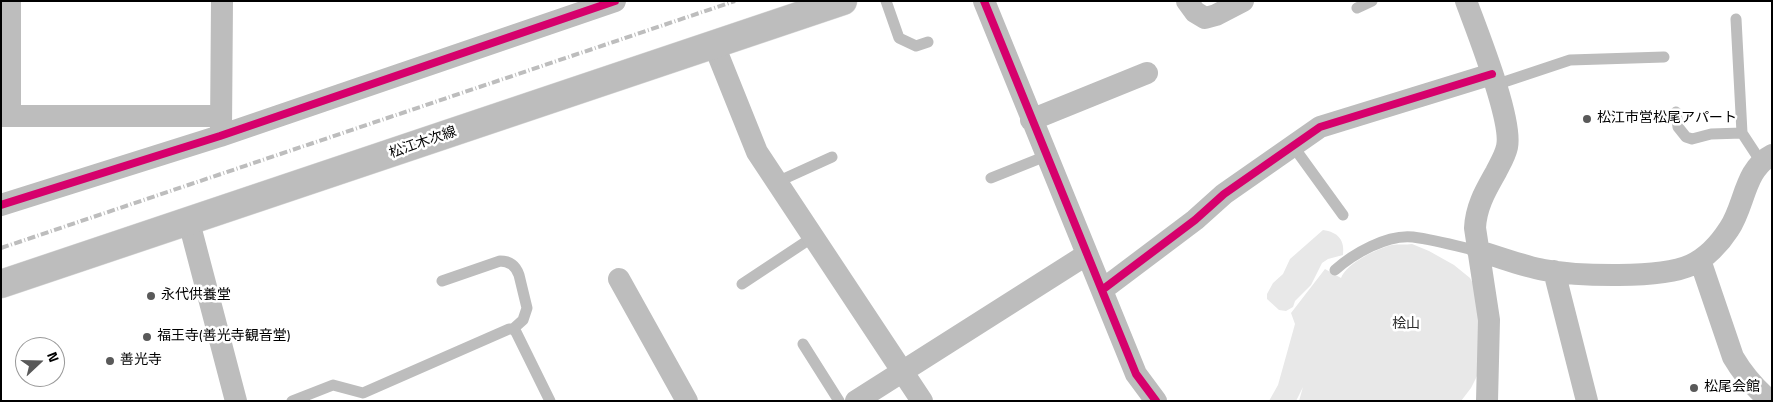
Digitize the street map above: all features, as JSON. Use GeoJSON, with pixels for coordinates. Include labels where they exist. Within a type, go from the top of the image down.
{"type":"FeatureCollection","features":[{"type":"Feature","properties":{"kind":"main road","name":"松江木次線"},"geometry":{"type":"LineString","coordinates":[[1,284],[843,1]]}},
{"type":"Feature","properties":{"kind":"street"},"geometry":{"type":"LineString","coordinates":[[10,1],[6,116],[221,126]]}},
{"type":"Feature","properties":{"kind":"street"},"geometry":{"type":"LineString","coordinates":[[221,126],[222,1]]}},
{"type":"Feature","properties":{"kind":"street"},"geometry":{"type":"LineString","coordinates":[[1,205],[221,126],[615,1]]}},
{"type":"Feature","properties":{"kind":"street"},"geometry":{"type":"LineString","coordinates":[[984,1],[1136,374],[1156,401]]}},
{"type":"Feature","properties":{"kind":"street"},"geometry":{"type":"LineString","coordinates":[[1187,1],[1195,12],[1205,18],[1216,15],[1243,1]]}},
{"type":"Feature","properties":{"kind":"street"},"geometry":{"type":"LineString","coordinates":[[1472,3],[1506,120],[1508,136],[1507,148],[1503,159],[1481,199],[1476,214],[1475,228],[1489,320],[1487,401]]}},
{"type":"Feature","properties":{"kind":"street"},"geometry":{"type":"LineString","coordinates":[[714,45],[757,152],[922,401]]}},
{"type":"Feature","properties":{"kind":"street"},"geometry":{"type":"LineString","coordinates":[[1031,120],[1147,73]]}},
{"type":"Feature","properties":{"kind":"street"},"geometry":{"type":"LineString","coordinates":[[1102,290],[1195,220],[1224,194],[1320,127],[1493,79]]}},
{"type":"Feature","properties":{"kind":"street"},"geometry":{"type":"LineString","coordinates":[[1478,251],[1543,270],[1575,273],[1659,273],[1673,271],[1700,260],[1730,229],[1752,174],[1766,158]]}},
{"type":"Feature","properties":{"kind":"street"},"geometry":{"type":"LineString","coordinates":[[189,222],[236,401]]}},
{"type":"Feature","properties":{"kind":"street"},"geometry":{"type":"LineString","coordinates":[[856,401],[1086,255]]}},
{"type":"Feature","properties":{"kind":"street"},"geometry":{"type":"LineString","coordinates":[[1700,260],[1733,357],[1746,376],[1770,401]]}},
{"type":"Feature","properties":{"kind":"street"},"geometry":{"type":"LineString","coordinates":[[1554,271],[1587,401]]}},
{"type":"Feature","properties":{"kind":"street"},"geometry":{"type":"LineString","coordinates":[[619,278],[687,401]]}},
{"type":"Feature","properties":{"kind":"lane"},"geometry":{"type":"LineString","coordinates":[[886,1],[899,38],[916,46],[928,42]]}},
{"type":"Feature","properties":{"kind":"lane"},"geometry":{"type":"LineString","coordinates":[[1357,8],[1372,1]]}},
{"type":"Feature","properties":{"kind":"lane"},"geometry":{"type":"LineString","coordinates":[[1736,19],[1742,133],[1766,158]]}},
{"type":"Feature","properties":{"kind":"lane"},"geometry":{"type":"LineString","coordinates":[[1493,79],[1570,60],[1664,57]]}},
{"type":"Feature","properties":{"kind":"lane"},"geometry":{"type":"LineString","coordinates":[[1676,112],[1678,128],[1686,137],[1692,139],[1711,134],[1742,133]]}},
{"type":"Feature","properties":{"kind":"lane"},"geometry":{"type":"LineString","coordinates":[[1293,146],[1343,215]]}},
{"type":"Feature","properties":{"kind":"lane"},"geometry":{"type":"LineString","coordinates":[[992,178],[1046,156]]}},
{"type":"Feature","properties":{"kind":"lane"},"geometry":{"type":"LineString","coordinates":[[777,182],[832,157]]}},
{"type":"Feature","properties":{"kind":"lane"},"geometry":{"type":"LineString","coordinates":[[742,284],[813,237]]}},
{"type":"Feature","properties":{"kind":"lane"},"geometry":{"type":"LineString","coordinates":[[1335,270],[1348,259],[1369,248],[1397,238],[1411,237],[1478,251]]}},
{"type":"Feature","properties":{"kind":"lane"},"geometry":{"type":"LineString","coordinates":[[292,401],[333,385],[363,393],[509,328],[513,329],[523,320],[527,308],[519,275],[509,262],[500,261],[442,280]]}},
{"type":"Feature","properties":{"kind":"lane"},"geometry":{"type":"LineString","coordinates":[[513,329],[550,401]]}},
{"type":"Feature","properties":{"kind":"lane"},"geometry":{"type":"LineString","coordinates":[[803,344],[840,401]]}},
{"type":"Feature","properties":{"kind":"green space"},"geometry":{"type":"Polygon","coordinates":[[[1323,230],[1333,233],[1342,241],[1343,255],[1328,259],[1322,263],[1311,285],[1295,301],[1293,307],[1286,311],[1279,310],[1267,299],[1267,294],[1273,283],[1283,274],[1290,259],[1323,230]]]}},
{"type":"Feature","properties":{"kind":"green space","name":"桧山"},"geometry":{"type":"Polygon","coordinates":[[[1412,244],[1454,265],[1470,278],[1481,298],[1481,368],[1471,388],[1461,401],[1299,401],[1303,387],[1296,401],[1269,401],[1278,385],[1295,324],[1291,313],[1325,269],[1341,278],[1349,267],[1370,253],[1392,245],[1412,244]]]}},
{"type":"Feature","properties":{"kind":"railway"},"geometry":{"type":"LineString","coordinates":[[1,248],[735,1]]}},
{"type":"Feature","properties":{"kind":"cycle path"},"geometry":{"type":"LineString","coordinates":[[1,205],[220,136],[615,1]]}},
{"type":"Feature","properties":{"kind":"cycle path"},"geometry":{"type":"LineString","coordinates":[[984,1],[1136,374],[1156,401]]}},
{"type":"Feature","properties":{"kind":"cycle path"},"geometry":{"type":"LineString","coordinates":[[1102,290],[1195,220],[1224,194],[1320,127],[1492,74]]}},
{"type":"Feature","properties":{"kind":"place","name":"松江市営松尾アパート"},"geometry":{"type":"Point","coordinates":[1587,119]}},
{"type":"Feature","properties":{"kind":"place","name":"永代供養堂"},"geometry":{"type":"Point","coordinates":[151,296]}},
{"type":"Feature","properties":{"kind":"place","name":"福王寺(善光寺観音堂)"},"geometry":{"type":"Point","coordinates":[147,337]}},
{"type":"Feature","properties":{"kind":"place","name":"善光寺"},"geometry":{"type":"Point","coordinates":[110,361]}},
{"type":"Feature","properties":{"kind":"place","name":"松尾会館"},"geometry":{"type":"Point","coordinates":[1694,388]}}]}
